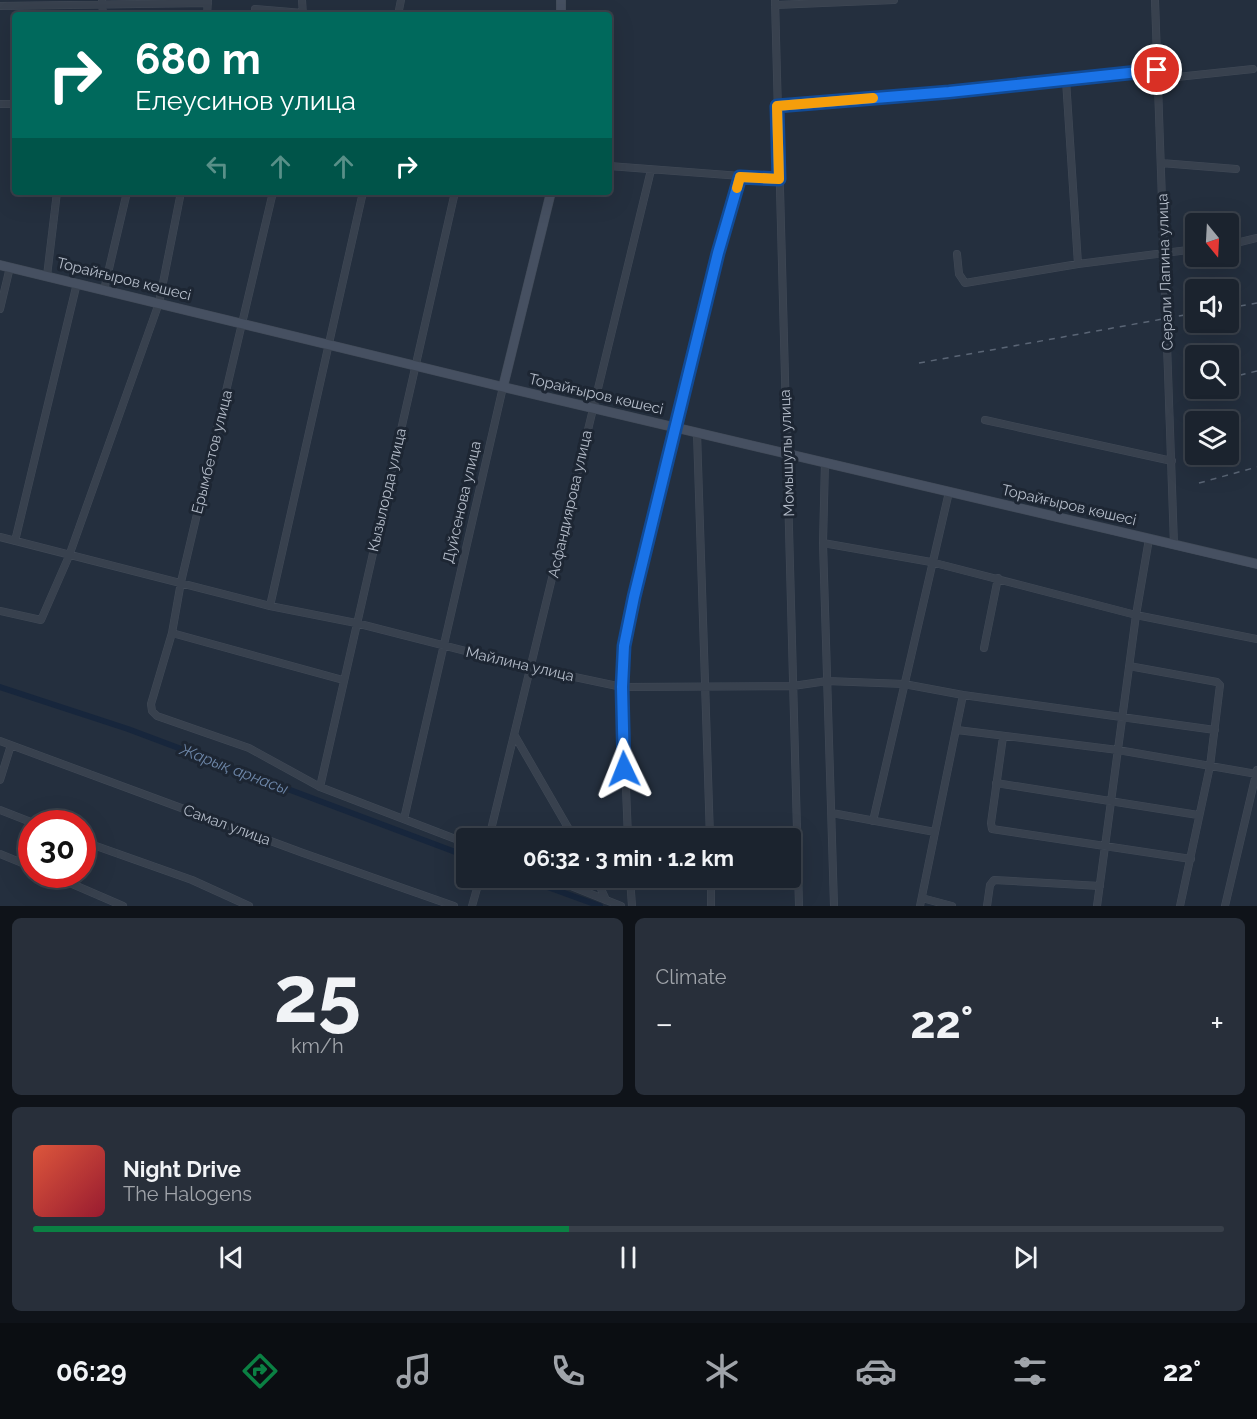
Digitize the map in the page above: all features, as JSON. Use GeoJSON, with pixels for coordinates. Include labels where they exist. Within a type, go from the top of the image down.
{"type":"FeatureCollection","features":[{"type":"Feature","properties":{"kind":"street"},"geometry":{"type":"LineString","coordinates":[[775,2],[894,0]]}},
{"type":"Feature","properties":{"kind":"street","name":"Серали Лапина улица"},"geometry":{"type":"LineString","coordinates":[[1155,0],[1174,545]]}},
{"type":"Feature","properties":{"kind":"street"},"geometry":{"type":"LineString","coordinates":[[0,6],[208,1]]}},
{"type":"Feature","properties":{"kind":"street","name":"Момышулы улица"},"geometry":{"type":"LineString","coordinates":[[775,2],[799,906]]}},
{"type":"Feature","properties":{"kind":"street"},"geometry":{"type":"LineString","coordinates":[[255,9],[284,12]]}},
{"type":"Feature","properties":{"kind":"street"},"geometry":{"type":"LineString","coordinates":[[1158,79],[1253,69]]}},
{"type":"Feature","properties":{"kind":"street"},"geometry":{"type":"LineString","coordinates":[[777,106],[1157,70]]}},
{"type":"Feature","properties":{"kind":"street"},"geometry":{"type":"LineString","coordinates":[[1066,80],[1078,264]]}},
{"type":"Feature","properties":{"kind":"street"},"geometry":{"type":"LineString","coordinates":[[1161,163],[1236,169]]}},
{"type":"Feature","properties":{"kind":"street"},"geometry":{"type":"LineString","coordinates":[[612,166],[779,179]]}},
{"type":"Feature","properties":{"kind":"street","name":"Асфандиярова улица"},"geometry":{"type":"LineString","coordinates":[[492,828],[651,170]]}},
{"type":"Feature","properties":{"kind":"street"},"geometry":{"type":"LineString","coordinates":[[628,828],[622,687],[624,646],[718,253],[740,177]]}},
{"type":"Feature","properties":{"kind":"street"},"geometry":{"type":"LineString","coordinates":[[47,276],[57,195]]}},
{"type":"Feature","properties":{"kind":"street"},"geometry":{"type":"LineString","coordinates":[[104,290],[126,195]]}},
{"type":"Feature","properties":{"kind":"street"},"geometry":{"type":"LineString","coordinates":[[0,611],[41,620],[69,556],[159,303],[180,195]]}},
{"type":"Feature","properties":{"kind":"street","name":"Ерымбетов улица"},"geometry":{"type":"LineString","coordinates":[[272,195],[181,582],[172,633],[151,704],[152,711],[158,716],[249,748],[320,788]]}},
{"type":"Feature","properties":{"kind":"street"},"geometry":{"type":"LineString","coordinates":[[270,606],[362,195]]}},
{"type":"Feature","properties":{"kind":"street","name":"Кызылорда улица"},"geometry":{"type":"LineString","coordinates":[[320,788],[454,195]]}},
{"type":"Feature","properties":{"kind":"street","name":"Дуйсенова улица"},"geometry":{"type":"LineString","coordinates":[[404,819],[503,387],[550,195]]}},
{"type":"Feature","properties":{"kind":"street"},"geometry":{"type":"LineString","coordinates":[[1239,242],[1257,238]]}},
{"type":"Feature","properties":{"kind":"street"},"geometry":{"type":"LineString","coordinates":[[957,254],[959,274],[965,283],[1078,264],[1185,250]]}},
{"type":"Feature","properties":{"kind":"street","name":"Торайғыров көшесі"},"geometry":{"type":"LineString","coordinates":[[0,265],[503,387],[1257,564]]}},
{"type":"Feature","properties":{"kind":"street"},"geometry":{"type":"LineString","coordinates":[[0,309],[10,267]]}},
{"type":"Feature","properties":{"kind":"street"},"geometry":{"type":"LineString","coordinates":[[15,541],[77,283]]}},
{"type":"Feature","properties":{"kind":"street"},"geometry":{"type":"LineString","coordinates":[[984,420],[1172,461]]}},
{"type":"Feature","properties":{"kind":"street"},"geometry":{"type":"LineString","coordinates":[[697,433],[710,828]]}},
{"type":"Feature","properties":{"kind":"street"},"geometry":{"type":"LineString","coordinates":[[825,462],[823,543],[834,906]]}},
{"type":"Feature","properties":{"kind":"street"},"geometry":{"type":"LineString","coordinates":[[873,821],[949,492]]}},
{"type":"Feature","properties":{"kind":"street","name":"Майлина улица"},"geometry":{"type":"LineString","coordinates":[[0,537],[85,561],[181,582],[270,606],[356,623],[444,647],[622,687],[794,686],[827,681],[904,684],[963,695],[1215,730]]}},
{"type":"Feature","properties":{"kind":"street"},"geometry":{"type":"LineString","coordinates":[[1097,906],[1113,802],[1136,615],[1149,539]]}},
{"type":"Feature","properties":{"kind":"street"},"geometry":{"type":"LineString","coordinates":[[823,543],[931,562],[1136,615],[1257,639]]}},
{"type":"Feature","properties":{"kind":"street"},"geometry":{"type":"LineString","coordinates":[[984,648],[998,578]]}},
{"type":"Feature","properties":{"kind":"street"},"geometry":{"type":"LineString","coordinates":[[172,633],[344,680]]}},
{"type":"Feature","properties":{"kind":"street"},"geometry":{"type":"LineString","coordinates":[[1129,666],[1217,682],[1220,685],[1210,766],[1180,906]]}},
{"type":"Feature","properties":{"kind":"street"},"geometry":{"type":"LineString","coordinates":[[920,906],[963,695]]}},
{"type":"Feature","properties":{"kind":"street"},"geometry":{"type":"LineString","coordinates":[[957,730],[1118,750],[1257,772],[1225,906]]}},
{"type":"Feature","properties":{"kind":"street"},"geometry":{"type":"LineString","coordinates":[[515,736],[568,828]]}},
{"type":"Feature","properties":{"kind":"street"},"geometry":{"type":"LineString","coordinates":[[1003,737],[992,829],[997,832],[1106,845],[1191,859]]}},
{"type":"Feature","properties":{"kind":"street","name":"Самал улица"},"geometry":{"type":"LineString","coordinates":[[0,741],[454,906]]}},
{"type":"Feature","properties":{"kind":"street"},"geometry":{"type":"LineString","coordinates":[[0,780],[11,745]]}},
{"type":"Feature","properties":{"kind":"street"},"geometry":{"type":"LineString","coordinates":[[996,783],[1198,815]]}},
{"type":"Feature","properties":{"kind":"street"},"geometry":{"type":"LineString","coordinates":[[320,788],[456,839]]}},
{"type":"Feature","properties":{"kind":"street"},"geometry":{"type":"LineString","coordinates":[[0,810],[18,817]]}},
{"type":"Feature","properties":{"kind":"street"},"geometry":{"type":"LineString","coordinates":[[832,813],[935,832]]}},
{"type":"Feature","properties":{"kind":"street"},"geometry":{"type":"LineString","coordinates":[[96,846],[192,880],[249,906]]}},
{"type":"Feature","properties":{"kind":"street"},"geometry":{"type":"LineString","coordinates":[[0,854],[18,861]]}},
{"type":"Feature","properties":{"kind":"street"},"geometry":{"type":"LineString","coordinates":[[987,906],[990,885],[994,880],[1100,886]]}},
{"type":"Feature","properties":{"kind":"street"},"geometry":{"type":"LineString","coordinates":[[81,888],[123,906]]}},
{"type":"Feature","properties":{"kind":"street"},"geometry":{"type":"LineString","coordinates":[[472,905],[477,888]]}},
{"type":"Feature","properties":{"kind":"street"},"geometry":{"type":"LineString","coordinates":[[575,888],[621,906]]}},
{"type":"Feature","properties":{"kind":"street"},"geometry":{"type":"LineString","coordinates":[[601,888],[606,900]]}},
{"type":"Feature","properties":{"kind":"street"},"geometry":{"type":"LineString","coordinates":[[631,888],[632,906]]}},
{"type":"Feature","properties":{"kind":"street"},"geometry":{"type":"LineString","coordinates":[[711,888],[711,906]]}},
{"type":"Feature","properties":{"kind":"street"},"geometry":{"type":"LineString","coordinates":[[922,898],[952,906]]}},
{"type":"Feature","properties":{"kind":"waterway","name":"Жарық арнасы"},"geometry":{"type":"LineString","coordinates":[[0,687],[128,729],[456,852]]}},
{"type":"Feature","properties":{"kind":"waterway","name":"Жарық арнасы"},"geometry":{"type":"LineString","coordinates":[[550,888],[600,906]]}},
{"type":"Feature","properties":{"kind":"railway"},"geometry":{"type":"LineString","coordinates":[[1239,306],[1257,303]]}},
{"type":"Feature","properties":{"kind":"railway"},"geometry":{"type":"LineString","coordinates":[[919,363],[1185,315]]}},
{"type":"Feature","properties":{"kind":"railway"},"geometry":{"type":"LineString","coordinates":[[1239,375],[1257,371]]}},
{"type":"Feature","properties":{"kind":"railway"},"geometry":{"type":"LineString","coordinates":[[1199,483],[1257,467]]}},
{"type":"Feature","properties":{"kind":"slow traffic"},"geometry":{"type":"LineString","coordinates":[[737,188],[740,177],[779,179],[777,106],[873,98]]}},
{"type":"Feature","properties":{"kind":"route"},"geometry":{"type":"LineString","coordinates":[[624,769],[622,687],[624,646],[634,597],[718,253],[740,177],[779,179],[777,106],[949,92],[1157,70]]}}]}
